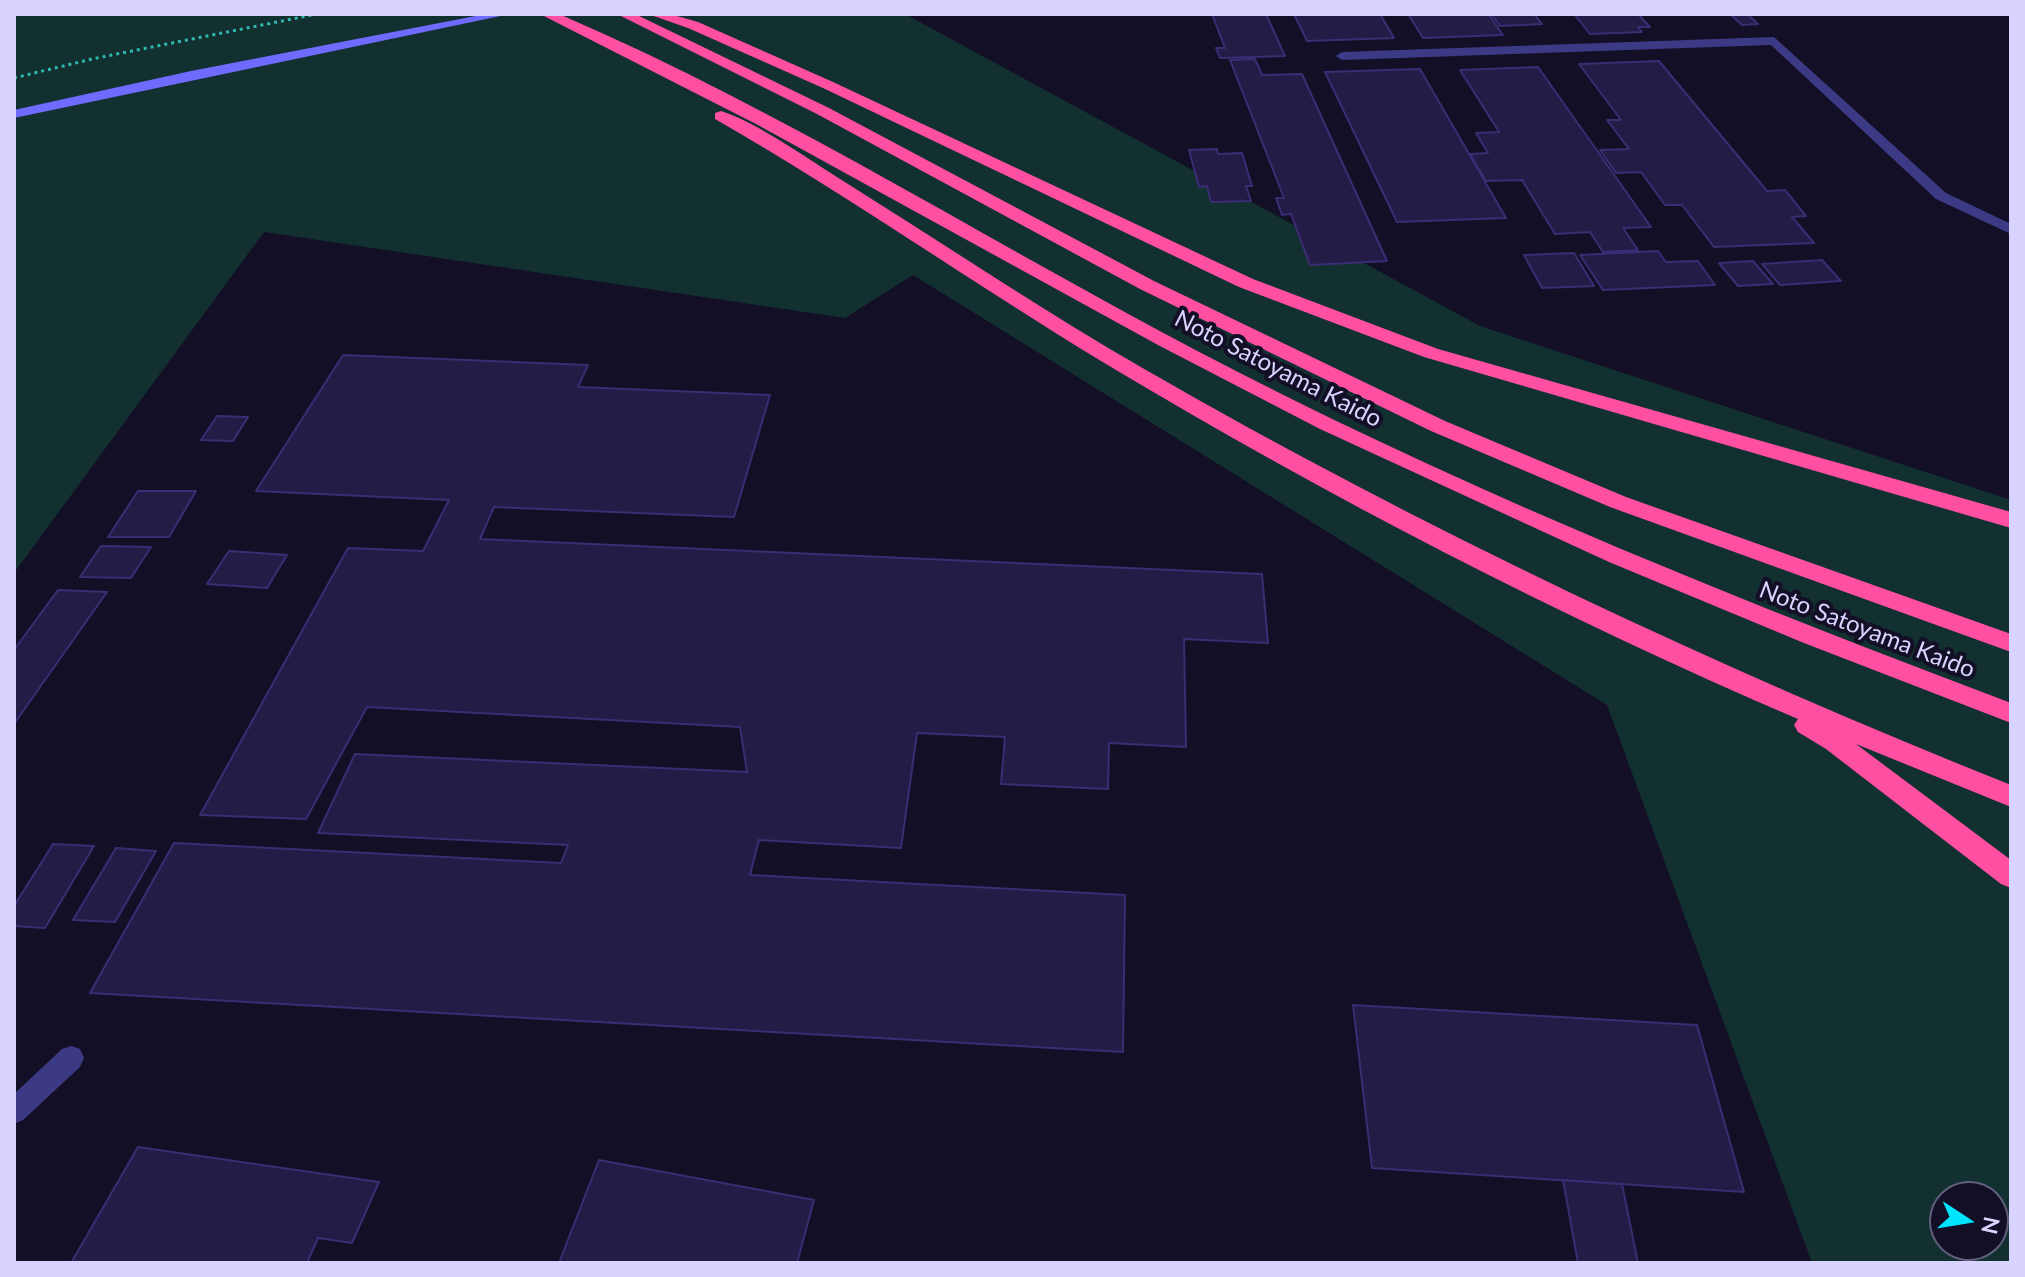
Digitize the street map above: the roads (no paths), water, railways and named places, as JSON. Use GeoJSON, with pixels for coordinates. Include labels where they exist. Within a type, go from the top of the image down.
{"type":"FeatureCollection","features":[{"type":"Feature","properties":{"kind":"highway","name":"Noto Satoyama Kaido"},"geometry":{"type":"LineString","coordinates":[[547,14],[608,40],[780,128],[1216,368],[1410,465],[1592,547],[1830,645],[2011,713]]}},
{"type":"Feature","properties":{"kind":"highway","name":"Noto Satoyama Kaido"},"geometry":{"type":"LineString","coordinates":[[624,14],[850,125],[1161,292],[1438,426],[1618,502],[2011,643]]}},
{"type":"Feature","properties":{"kind":"highway"},"geometry":{"type":"LineString","coordinates":[[655,14],[693,25],[975,152],[1081,206],[1246,283],[1402,342],[1585,400],[2011,520]]}},
{"type":"Feature","properties":{"kind":"highway"},"geometry":{"type":"LineString","coordinates":[[608,40],[653,78],[874,207],[1127,367],[1451,545],[1737,682],[2011,796]]}},
{"type":"Feature","properties":{"kind":"highway"},"geometry":{"type":"LineString","coordinates":[[1737,682],[1835,742],[2011,876]]}},
{"type":"Feature","properties":{"kind":"street"},"geometry":{"type":"LineString","coordinates":[[14,114],[191,75],[504,14]]}},
{"type":"Feature","properties":{"kind":"street"},"geometry":{"type":"LineString","coordinates":[[1342,56],[1774,41],[1941,196],[2011,230]]}},
{"type":"Feature","properties":{"kind":"street"},"geometry":{"type":"LineString","coordinates":[[14,1111],[71,1058]]}}]}
